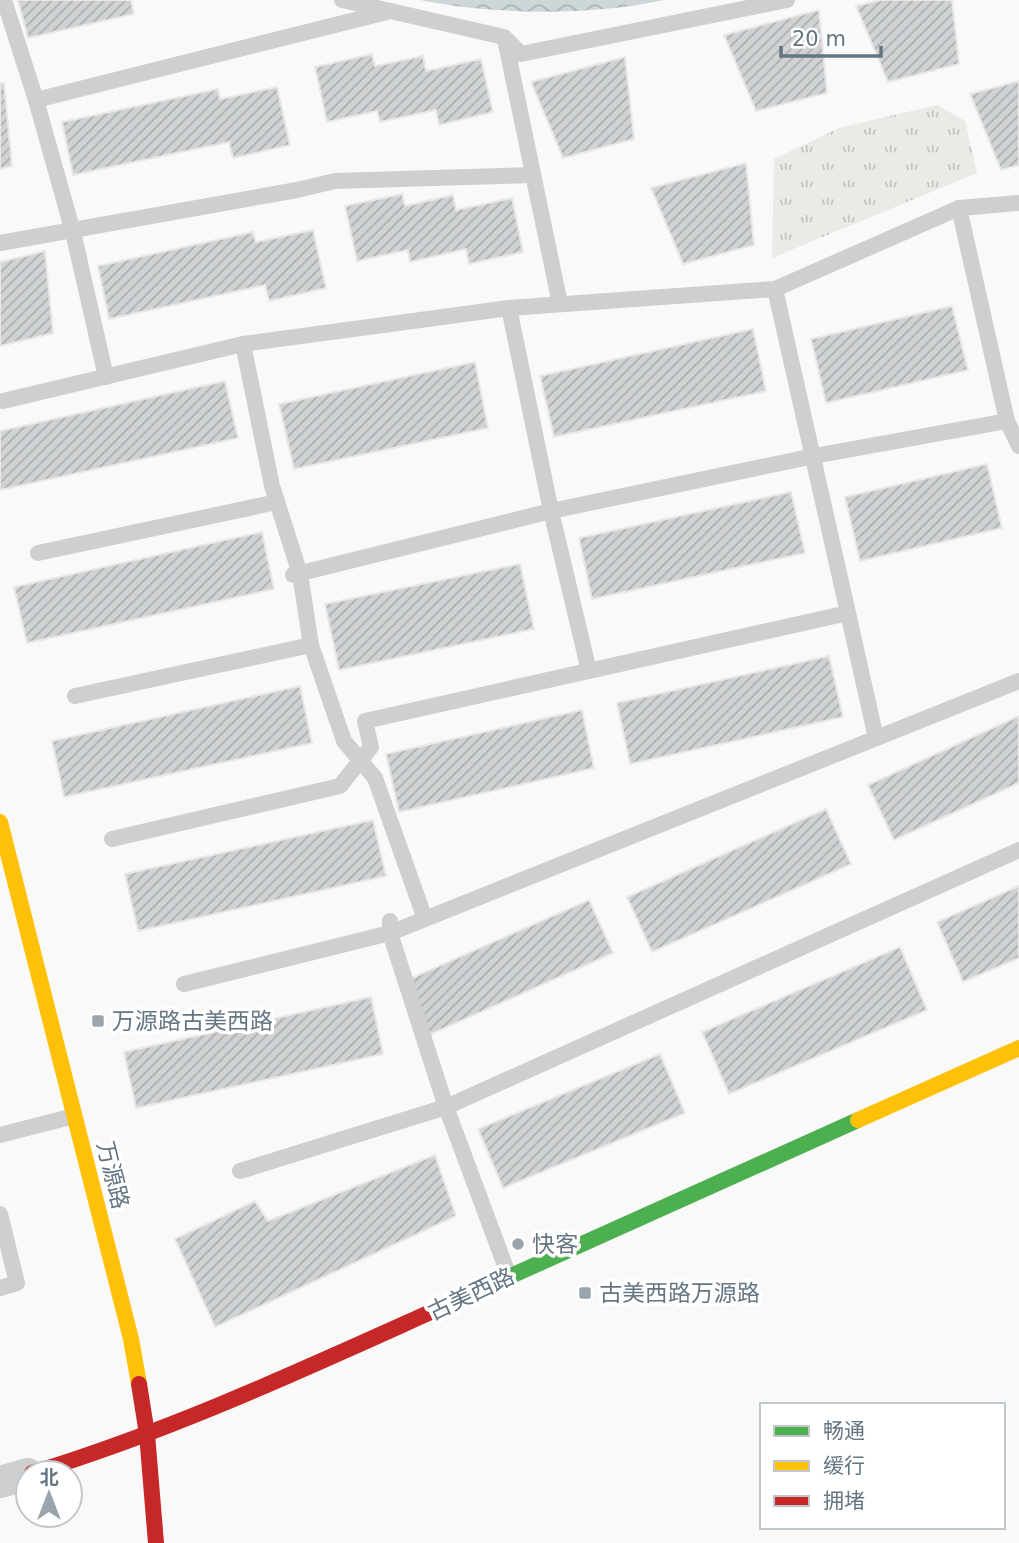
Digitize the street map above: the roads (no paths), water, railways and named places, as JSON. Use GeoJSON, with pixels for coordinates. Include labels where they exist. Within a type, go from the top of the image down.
{"type":"FeatureCollection","features":[{"type":"Feature","properties":{"kind":"street","name":"万源路"},"geometry":{"type":"LineString","coordinates":[[0,822],[131,1339],[147,1434],[156,1543]]}},
{"type":"Feature","properties":{"kind":"street","name":"古美西路"},"geometry":{"type":"LineString","coordinates":[[79,1459],[263,1387],[1019,1048]]}},
{"type":"Feature","properties":{"kind":"lane"},"geometry":{"type":"LineString","coordinates":[[4,0],[36,100],[73,232],[107,377]]}},
{"type":"Feature","properties":{"kind":"lane"},"geometry":{"type":"LineString","coordinates":[[342,0],[504,37],[521,54],[788,0]]}},
{"type":"Feature","properties":{"kind":"lane"},"geometry":{"type":"LineString","coordinates":[[36,100],[391,11]]}},
{"type":"Feature","properties":{"kind":"lane"},"geometry":{"type":"LineString","coordinates":[[504,37],[560,304]]}},
{"type":"Feature","properties":{"kind":"lane"},"geometry":{"type":"LineString","coordinates":[[0,48],[17,43]]}},
{"type":"Feature","properties":{"kind":"lane"},"geometry":{"type":"LineString","coordinates":[[0,243],[73,232],[335,181],[533,175]]}},
{"type":"Feature","properties":{"kind":"lane"},"geometry":{"type":"LineString","coordinates":[[3,401],[243,344],[509,307],[775,289],[959,208],[1019,203]]}},
{"type":"Feature","properties":{"kind":"lane"},"geometry":{"type":"LineString","coordinates":[[959,208],[1007,421],[1019,446]]}},
{"type":"Feature","properties":{"kind":"lane"},"geometry":{"type":"LineString","coordinates":[[775,289],[876,738]]}},
{"type":"Feature","properties":{"kind":"lane"},"geometry":{"type":"LineString","coordinates":[[509,307],[551,511],[589,671]]}},
{"type":"Feature","properties":{"kind":"lane"},"geometry":{"type":"LineString","coordinates":[[243,344],[311,645],[344,741],[375,778],[425,919]]}},
{"type":"Feature","properties":{"kind":"lane"},"geometry":{"type":"LineString","coordinates":[[296,575],[551,511],[814,456],[1007,421]]}},
{"type":"Feature","properties":{"kind":"lane"},"geometry":{"type":"LineString","coordinates":[[38,553],[277,502]]}},
{"type":"Feature","properties":{"kind":"lane"},"geometry":{"type":"LineString","coordinates":[[112,839],[341,786],[371,747],[365,721],[848,613]]}},
{"type":"Feature","properties":{"kind":"lane"},"geometry":{"type":"LineString","coordinates":[[75,696],[311,645]]}},
{"type":"Feature","properties":{"kind":"lane"},"geometry":{"type":"LineString","coordinates":[[184,984],[425,919],[1019,681]]}},
{"type":"Feature","properties":{"kind":"lane"},"geometry":{"type":"LineString","coordinates":[[240,1171],[446,1107],[1019,850]]}},
{"type":"Feature","properties":{"kind":"lane"},"geometry":{"type":"LineString","coordinates":[[390,927],[446,1107],[509,1277]]}},
{"type":"Feature","properties":{"kind":"lane"},"geometry":{"type":"LineString","coordinates":[[0,1135],[74,1116]]}},
{"type":"Feature","properties":{"kind":"lane"},"geometry":{"type":"LineString","coordinates":[[0,1214],[17,1283],[0,1288]]}},
{"type":"Feature","properties":{"kind":"water"},"geometry":{"type":"Polygon","coordinates":[[[420,0],[664,0],[605,9],[542,12],[479,9],[420,0]]]}},
{"type":"Feature","properties":{"kind":"place","name":"万源路古美西路"},"geometry":{"type":"Point","coordinates":[98,1021]}},
{"type":"Feature","properties":{"kind":"place","name":"快客"},"geometry":{"type":"Point","coordinates":[518,1244]}},
{"type":"Feature","properties":{"kind":"place","name":"古美西路万源路"},"geometry":{"type":"Point","coordinates":[585,1293]}}]}
